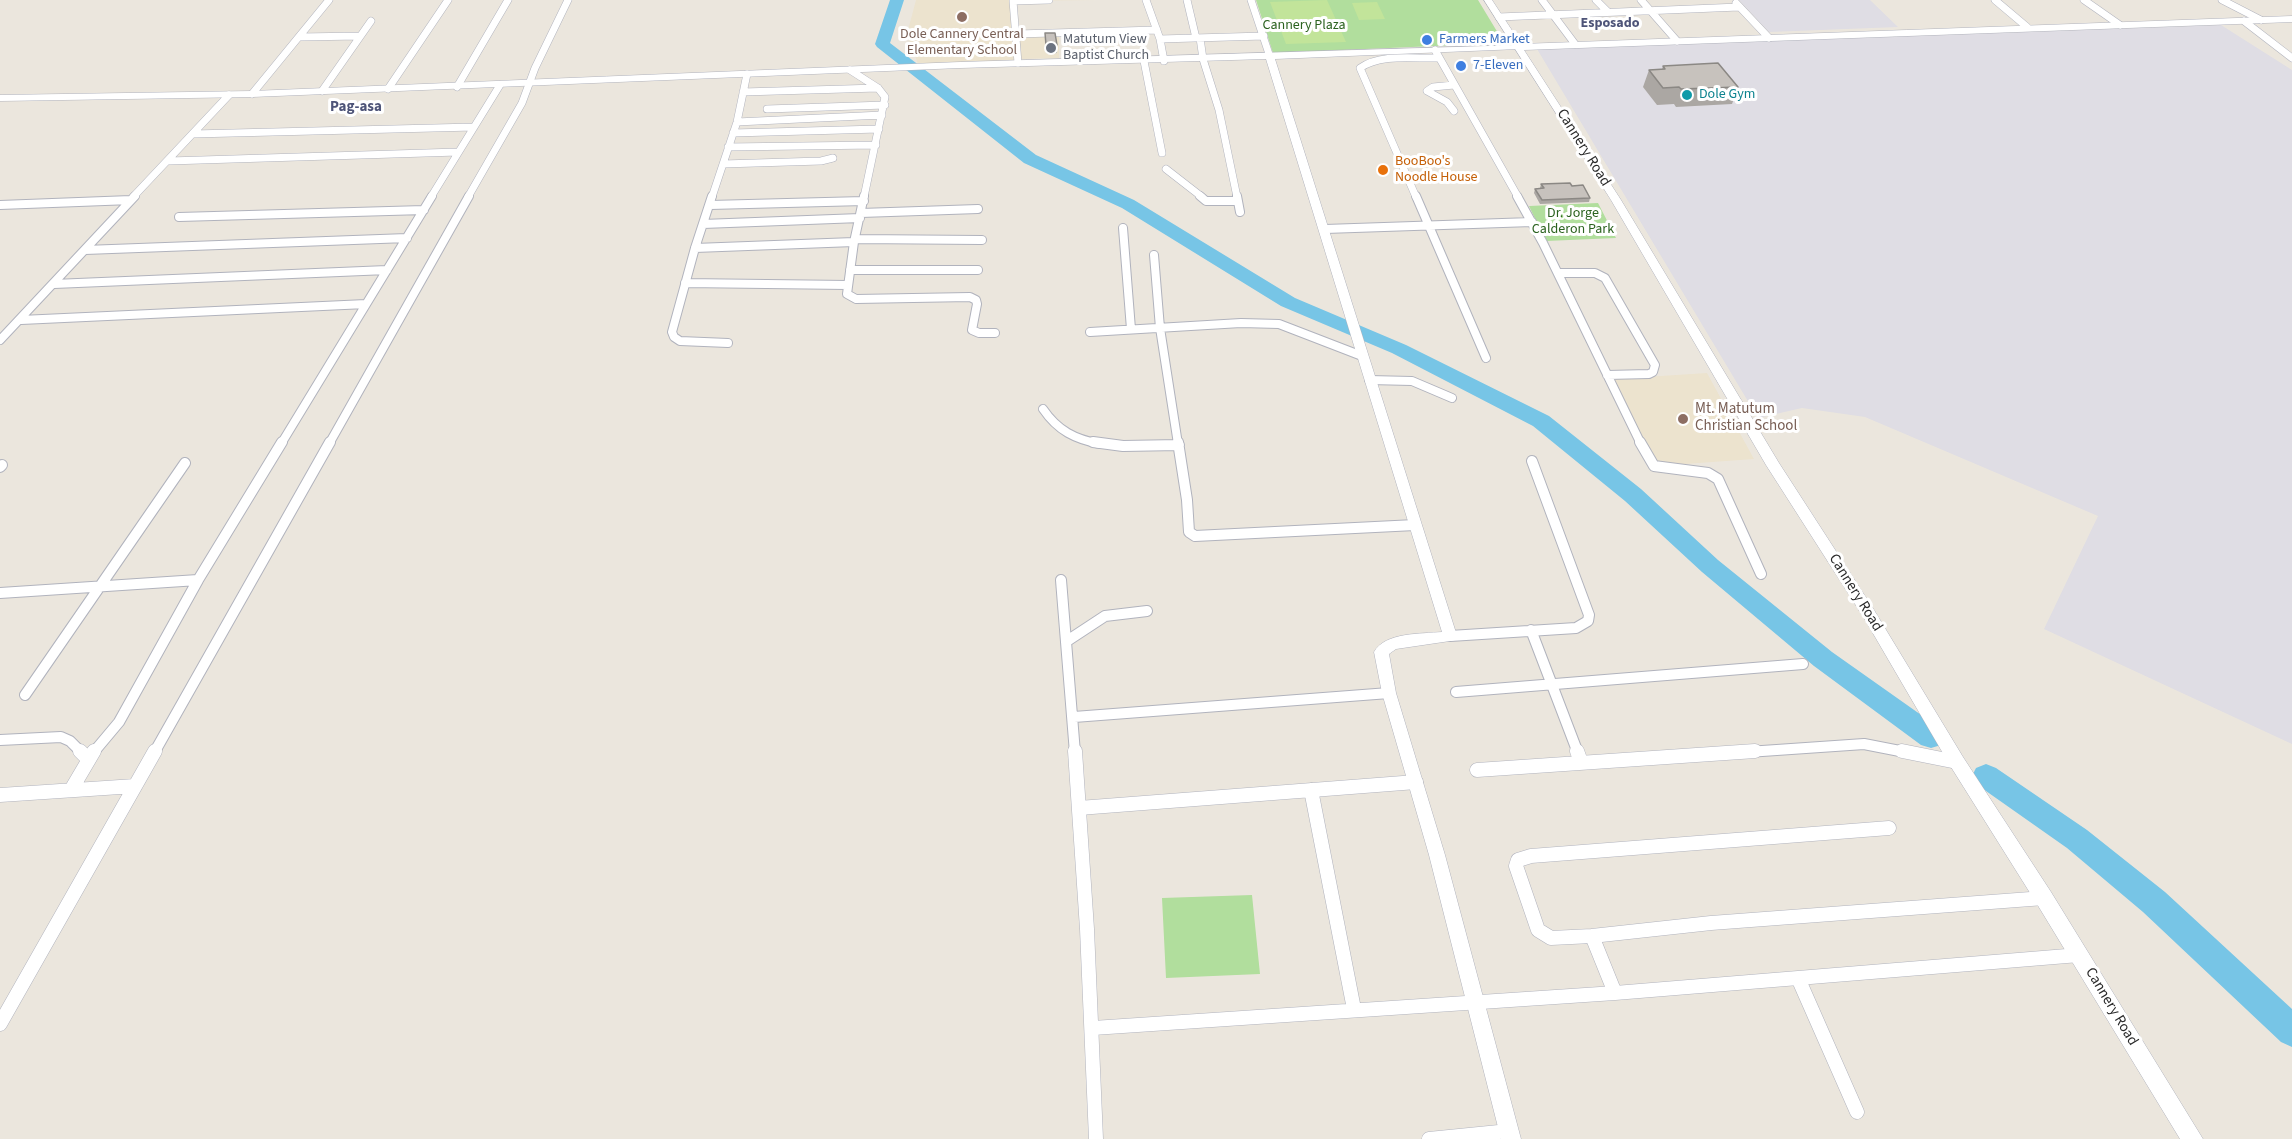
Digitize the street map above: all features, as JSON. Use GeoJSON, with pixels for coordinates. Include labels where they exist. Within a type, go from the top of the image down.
{"type":"FeatureCollection","features":[{"type":"Feature","properties":{"kind":"main road","name":"Cannery Road"},"geometry":{"type":"LineString","coordinates":[[1488,0],[1616,200],[1773,465],[1869,614],[1957,762],[2044,898],[2192,1139]]}},
{"type":"Feature","properties":{"kind":"main road"},"geometry":{"type":"LineString","coordinates":[[1519,47],[2028,27],[2290,21]]}},
{"type":"Feature","properties":{"kind":"street"},"geometry":{"type":"LineString","coordinates":[[252,94],[329,0]]}},
{"type":"Feature","properties":{"kind":"street"},"geometry":{"type":"LineString","coordinates":[[388,89],[448,0]]}},
{"type":"Feature","properties":{"kind":"street"},"geometry":{"type":"LineString","coordinates":[[457,87],[508,0]]}},
{"type":"Feature","properties":{"kind":"street"},"geometry":{"type":"LineString","coordinates":[[0,1024],[531,84],[535,68],[568,0]]}},
{"type":"Feature","properties":{"kind":"street"},"geometry":{"type":"LineString","coordinates":[[1018,63],[1013,1],[1048,0]]}},
{"type":"Feature","properties":{"kind":"street"},"geometry":{"type":"LineString","coordinates":[[1146,0],[1160,39],[1164,61]]}},
{"type":"Feature","properties":{"kind":"street"},"geometry":{"type":"LineString","coordinates":[[1187,0],[1219,110],[1240,212]]}},
{"type":"Feature","properties":{"kind":"street"},"geometry":{"type":"LineString","coordinates":[[1251,0],[1325,229],[1369,380],[1450,636]]}},
{"type":"Feature","properties":{"kind":"street"},"geometry":{"type":"LineString","coordinates":[[1542,0],[1575,44]]}},
{"type":"Feature","properties":{"kind":"street"},"geometry":{"type":"LineString","coordinates":[[1596,0],[1608,12]]}},
{"type":"Feature","properties":{"kind":"street"},"geometry":{"type":"LineString","coordinates":[[1641,0],[1677,41]]}},
{"type":"Feature","properties":{"kind":"street"},"geometry":{"type":"LineString","coordinates":[[1733,0],[1769,38]]}},
{"type":"Feature","properties":{"kind":"street"},"geometry":{"type":"LineString","coordinates":[[1995,0],[2028,27]]}},
{"type":"Feature","properties":{"kind":"street"},"geometry":{"type":"LineString","coordinates":[[2084,0],[2120,25]]}},
{"type":"Feature","properties":{"kind":"street"},"geometry":{"type":"LineString","coordinates":[[2222,0],[2261,20]]}},
{"type":"Feature","properties":{"kind":"street"},"geometry":{"type":"LineString","coordinates":[[1499,16],[1739,7]]}},
{"type":"Feature","properties":{"kind":"street"},"geometry":{"type":"LineString","coordinates":[[322,92],[371,21]]}},
{"type":"Feature","properties":{"kind":"street"},"geometry":{"type":"LineString","coordinates":[[2244,21],[2292,58]]}},
{"type":"Feature","properties":{"kind":"street"},"geometry":{"type":"LineString","coordinates":[[1017,34],[1157,30]]}},
{"type":"Feature","properties":{"kind":"street"},"geometry":{"type":"LineString","coordinates":[[300,37],[360,36]]}},
{"type":"Feature","properties":{"kind":"street"},"geometry":{"type":"LineString","coordinates":[[1160,39],[1264,36]]}},
{"type":"Feature","properties":{"kind":"street"},"geometry":{"type":"LineString","coordinates":[[1486,358],[1360,68],[1364,64],[1380,60],[1519,47]]}},
{"type":"Feature","properties":{"kind":"street"},"geometry":{"type":"LineString","coordinates":[[0,98],[230,95],[1018,63],[1436,54]]}},
{"type":"Feature","properties":{"kind":"street"},"geometry":{"type":"LineString","coordinates":[[1436,54],[1532,222],[1651,464],[1708,473],[1718,480],[1761,574]]}},
{"type":"Feature","properties":{"kind":"street"},"geometry":{"type":"LineString","coordinates":[[1144,61],[1162,153]]}},
{"type":"Feature","properties":{"kind":"street"},"geometry":{"type":"LineString","coordinates":[[850,70],[884,92],[885,105],[855,240],[847,294],[856,299],[961,297],[974,299],[977,304],[970,327],[979,333],[995,333]]}},
{"type":"Feature","properties":{"kind":"street"},"geometry":{"type":"LineString","coordinates":[[728,343],[680,341],[674,338],[672,332],[695,248],[737,122],[747,74]]}},
{"type":"Feature","properties":{"kind":"street"},"geometry":{"type":"LineString","coordinates":[[70,790],[88,759],[118,722],[134,696],[198,580],[500,85]]}},
{"type":"Feature","properties":{"kind":"street"},"geometry":{"type":"LineString","coordinates":[[1454,85],[1433,87],[1427,91],[1447,102],[1454,111]]}},
{"type":"Feature","properties":{"kind":"street"},"geometry":{"type":"LineString","coordinates":[[743,92],[878,88]]}},
{"type":"Feature","properties":{"kind":"street"},"geometry":{"type":"LineString","coordinates":[[0,340],[230,95]]}},
{"type":"Feature","properties":{"kind":"street"},"geometry":{"type":"LineString","coordinates":[[767,109],[885,105]]}},
{"type":"Feature","properties":{"kind":"street"},"geometry":{"type":"LineString","coordinates":[[737,122],[882,115]]}},
{"type":"Feature","properties":{"kind":"street"},"geometry":{"type":"LineString","coordinates":[[193,134],[474,127]]}},
{"type":"Feature","properties":{"kind":"street"},"geometry":{"type":"LineString","coordinates":[[733,133],[879,129]]}},
{"type":"Feature","properties":{"kind":"street"},"geometry":{"type":"LineString","coordinates":[[728,147],[876,145]]}},
{"type":"Feature","properties":{"kind":"street"},"geometry":{"type":"LineString","coordinates":[[170,161],[458,152]]}},
{"type":"Feature","properties":{"kind":"street"},"geometry":{"type":"LineString","coordinates":[[723,164],[821,161],[833,158]]}},
{"type":"Feature","properties":{"kind":"street"},"geometry":{"type":"LineString","coordinates":[[1167,169],[1206,201],[1237,201]]}},
{"type":"Feature","properties":{"kind":"street"},"geometry":{"type":"LineString","coordinates":[[0,205],[131,200]]}},
{"type":"Feature","properties":{"kind":"street"},"geometry":{"type":"LineString","coordinates":[[710,205],[864,201]]}},
{"type":"Feature","properties":{"kind":"street"},"geometry":{"type":"LineString","coordinates":[[703,224],[978,209]]}},
{"type":"Feature","properties":{"kind":"street"},"geometry":{"type":"LineString","coordinates":[[179,217],[424,210]]}},
{"type":"Feature","properties":{"kind":"street"},"geometry":{"type":"LineString","coordinates":[[1325,229],[1532,222]]}},
{"type":"Feature","properties":{"kind":"street"},"geometry":{"type":"LineString","coordinates":[[1123,228],[1131,329]]}},
{"type":"Feature","properties":{"kind":"street"},"geometry":{"type":"LineString","coordinates":[[85,250],[407,238]]}},
{"type":"Feature","properties":{"kind":"street"},"geometry":{"type":"LineString","coordinates":[[695,248],[855,240],[982,240]]}},
{"type":"Feature","properties":{"kind":"street"},"geometry":{"type":"LineString","coordinates":[[1154,255],[1160,328],[1179,445],[1189,532],[1192,535],[1415,525]]}},
{"type":"Feature","properties":{"kind":"street"},"geometry":{"type":"LineString","coordinates":[[54,284],[387,270]]}},
{"type":"Feature","properties":{"kind":"street"},"geometry":{"type":"LineString","coordinates":[[850,270],[978,270]]}},
{"type":"Feature","properties":{"kind":"street"},"geometry":{"type":"LineString","coordinates":[[1558,273],[1602,275],[1655,365],[1653,372],[1649,374],[1607,375]]}},
{"type":"Feature","properties":{"kind":"street"},"geometry":{"type":"LineString","coordinates":[[685,283],[848,285]]}},
{"type":"Feature","properties":{"kind":"street"},"geometry":{"type":"LineString","coordinates":[[21,320],[366,304]]}},
{"type":"Feature","properties":{"kind":"street"},"geometry":{"type":"LineString","coordinates":[[1090,332],[1241,323],[1279,324],[1362,356]]}},
{"type":"Feature","properties":{"kind":"street"},"geometry":{"type":"LineString","coordinates":[[1369,380],[1412,379],[1432,386],[1452,398]]}},
{"type":"Feature","properties":{"kind":"street"},"geometry":{"type":"LineString","coordinates":[[1042,409],[1051,423],[1092,443],[1130,448],[1179,445]]}},
{"type":"Feature","properties":{"kind":"street"},"geometry":{"type":"LineString","coordinates":[[1429,1139],[1510,1135],[1416,782],[1389,693],[1381,652],[1385,648],[1412,641],[1450,636],[1576,628],[1588,621],[1589,615],[1532,461]]}},
{"type":"Feature","properties":{"kind":"street"},"geometry":{"type":"LineString","coordinates":[[25,695],[185,462]]}},
{"type":"Feature","properties":{"kind":"street"},"geometry":{"type":"LineString","coordinates":[[0,593],[198,580]]}},
{"type":"Feature","properties":{"kind":"street"},"geometry":{"type":"LineString","coordinates":[[1061,580],[1074,717],[1093,1028],[1096,1139]]}},
{"type":"Feature","properties":{"kind":"street"},"geometry":{"type":"LineString","coordinates":[[1067,641],[1105,616],[1147,611]]}},
{"type":"Feature","properties":{"kind":"street"},"geometry":{"type":"LineString","coordinates":[[1531,630],[1581,762]]}},
{"type":"Feature","properties":{"kind":"street"},"geometry":{"type":"LineString","coordinates":[[1456,692],[1803,664]]}},
{"type":"Feature","properties":{"kind":"street"},"geometry":{"type":"LineString","coordinates":[[1074,717],[1389,693]]}},
{"type":"Feature","properties":{"kind":"street"},"geometry":{"type":"LineString","coordinates":[[0,740],[61,737],[70,741],[88,759]]}},
{"type":"Feature","properties":{"kind":"street"},"geometry":{"type":"LineString","coordinates":[[1477,770],[1864,744],[1957,762]]}},
{"type":"Feature","properties":{"kind":"street"},"geometry":{"type":"LineString","coordinates":[[1079,808],[1416,782]]}},
{"type":"Feature","properties":{"kind":"street"},"geometry":{"type":"LineString","coordinates":[[0,795],[135,786]]}},
{"type":"Feature","properties":{"kind":"street"},"geometry":{"type":"LineString","coordinates":[[1311,790],[1354,1009]]}},
{"type":"Feature","properties":{"kind":"street"},"geometry":{"type":"LineString","coordinates":[[1889,828],[1531,856],[1518,860],[1516,866],[1538,930],[1551,938],[1592,936],[1722,922],[2044,898]]}},
{"type":"Feature","properties":{"kind":"street"},"geometry":{"type":"LineString","coordinates":[[1592,936],[1614,993]]}},
{"type":"Feature","properties":{"kind":"street"},"geometry":{"type":"LineString","coordinates":[[1093,1028],[1475,1000],[1614,993],[2079,955]]}},
{"type":"Feature","properties":{"kind":"street"},"geometry":{"type":"LineString","coordinates":[[1798,978],[1857,1112]]}},
{"type":"Feature","properties":{"kind":"shaded area","name":"Dole Cannery Central Elementary School"},"geometry":{"type":"Polygon","coordinates":[[[916,0],[1097,0],[1012,1],[1014,61],[918,64],[907,34],[916,0]]]}},
{"type":"Feature","properties":{"kind":"shaded area"},"geometry":{"type":"Polygon","coordinates":[[[1739,0],[1870,0],[1898,27],[1769,32],[1739,0]]]}},
{"type":"Feature","properties":{"kind":"shaded area"},"geometry":{"type":"Polygon","coordinates":[[[2221,25],[2292,70],[2292,744],[2044,629],[2098,516],[1865,417],[1802,408],[1758,418],[1537,49],[2221,25]]]}},
{"type":"Feature","properties":{"kind":"shaded area"},"geometry":{"type":"Polygon","coordinates":[[[1059,33],[1059,58],[1021,59],[1019,34],[1059,33]]]}},
{"type":"Feature","properties":{"kind":"shaded area","name":"Mt. Matutum Christian School"},"geometry":{"type":"Polygon","coordinates":[[[1707,373],[1754,459],[1657,466],[1614,379],[1707,373]]]}},
{"type":"Feature","properties":{"kind":"green space","name":"Cannery Plaza"},"geometry":{"type":"Polygon","coordinates":[[[1256,0],[1478,0],[1504,43],[1273,53],[1256,0]]]}},
{"type":"Feature","properties":{"kind":"green space"},"geometry":{"type":"Polygon","coordinates":[[[1327,0],[1346,42],[1286,44],[1270,2],[1327,0]]]}},
{"type":"Feature","properties":{"kind":"green space"},"geometry":{"type":"Polygon","coordinates":[[[1377,2],[1385,19],[1359,20],[1352,3],[1377,2]]]}},
{"type":"Feature","properties":{"kind":"green space","name":"Dr. Jorge Calderon Park"},"geometry":{"type":"Polygon","coordinates":[[[1598,203],[1616,238],[1546,241],[1529,206],[1598,203]]]}},
{"type":"Feature","properties":{"kind":"green space"},"geometry":{"type":"Polygon","coordinates":[[[1252,895],[1260,974],[1166,978],[1162,898],[1252,895]]]}},
{"type":"Feature","properties":{"kind":"building"},"geometry":{"type":"Polygon","coordinates":[[[1045,33],[1055,33],[1057,45],[1046,45],[1045,33]]]}},
{"type":"Feature","properties":{"kind":"building"},"geometry":{"type":"Polygon","coordinates":[[[1718,63],[1738,87],[1663,88],[1649,70],[1665,69],[1663,66],[1718,63]]]}},
{"type":"Feature","properties":{"kind":"building"},"geometry":{"type":"Polygon","coordinates":[[[1570,183],[1572,186],[1583,185],[1590,198],[1542,200],[1535,189],[1544,188],[1541,184],[1570,183]]]}},
{"type":"Feature","properties":{"kind":"waterway"},"geometry":{"type":"LineString","coordinates":[[897,0],[882,44],[1030,159],[1128,204],[1288,302],[1399,349],[1541,421],[1633,495],[1710,566],[1823,659],[1931,737]]}},
{"type":"Feature","properties":{"kind":"waterway"},"geometry":{"type":"LineString","coordinates":[[1986,776],[2077,839],[2154,902],[2292,1031]]}},
{"type":"Feature","properties":{"kind":"place","name":"Dole Cannery Central Elementary School"},"geometry":{"type":"Point","coordinates":[962,17]}},
{"type":"Feature","properties":{"kind":"place","name":"Farmers Market"},"geometry":{"type":"Point","coordinates":[1427,40]}},
{"type":"Feature","properties":{"kind":"place","name":"Matutum View Baptist Church"},"geometry":{"type":"Point","coordinates":[1051,48]}},
{"type":"Feature","properties":{"kind":"place","name":"7-Eleven"},"geometry":{"type":"Point","coordinates":[1461,66]}},
{"type":"Feature","properties":{"kind":"place","name":"Dole Gym"},"geometry":{"type":"Point","coordinates":[1687,95]}},
{"type":"Feature","properties":{"kind":"place","name":"BooBoo's Noodle House"},"geometry":{"type":"Point","coordinates":[1383,170]}},
{"type":"Feature","properties":{"kind":"place","name":"Mt. Matutum Christian School"},"geometry":{"type":"Point","coordinates":[1683,419]}},
{"type":"Feature","properties":{"kind":"district","name":"Esposado"},"geometry":{"type":"Point","coordinates":[1610,24]}},
{"type":"Feature","properties":{"kind":"district","name":"Pag-asa"},"geometry":{"type":"Point","coordinates":[356,108]}}]}
